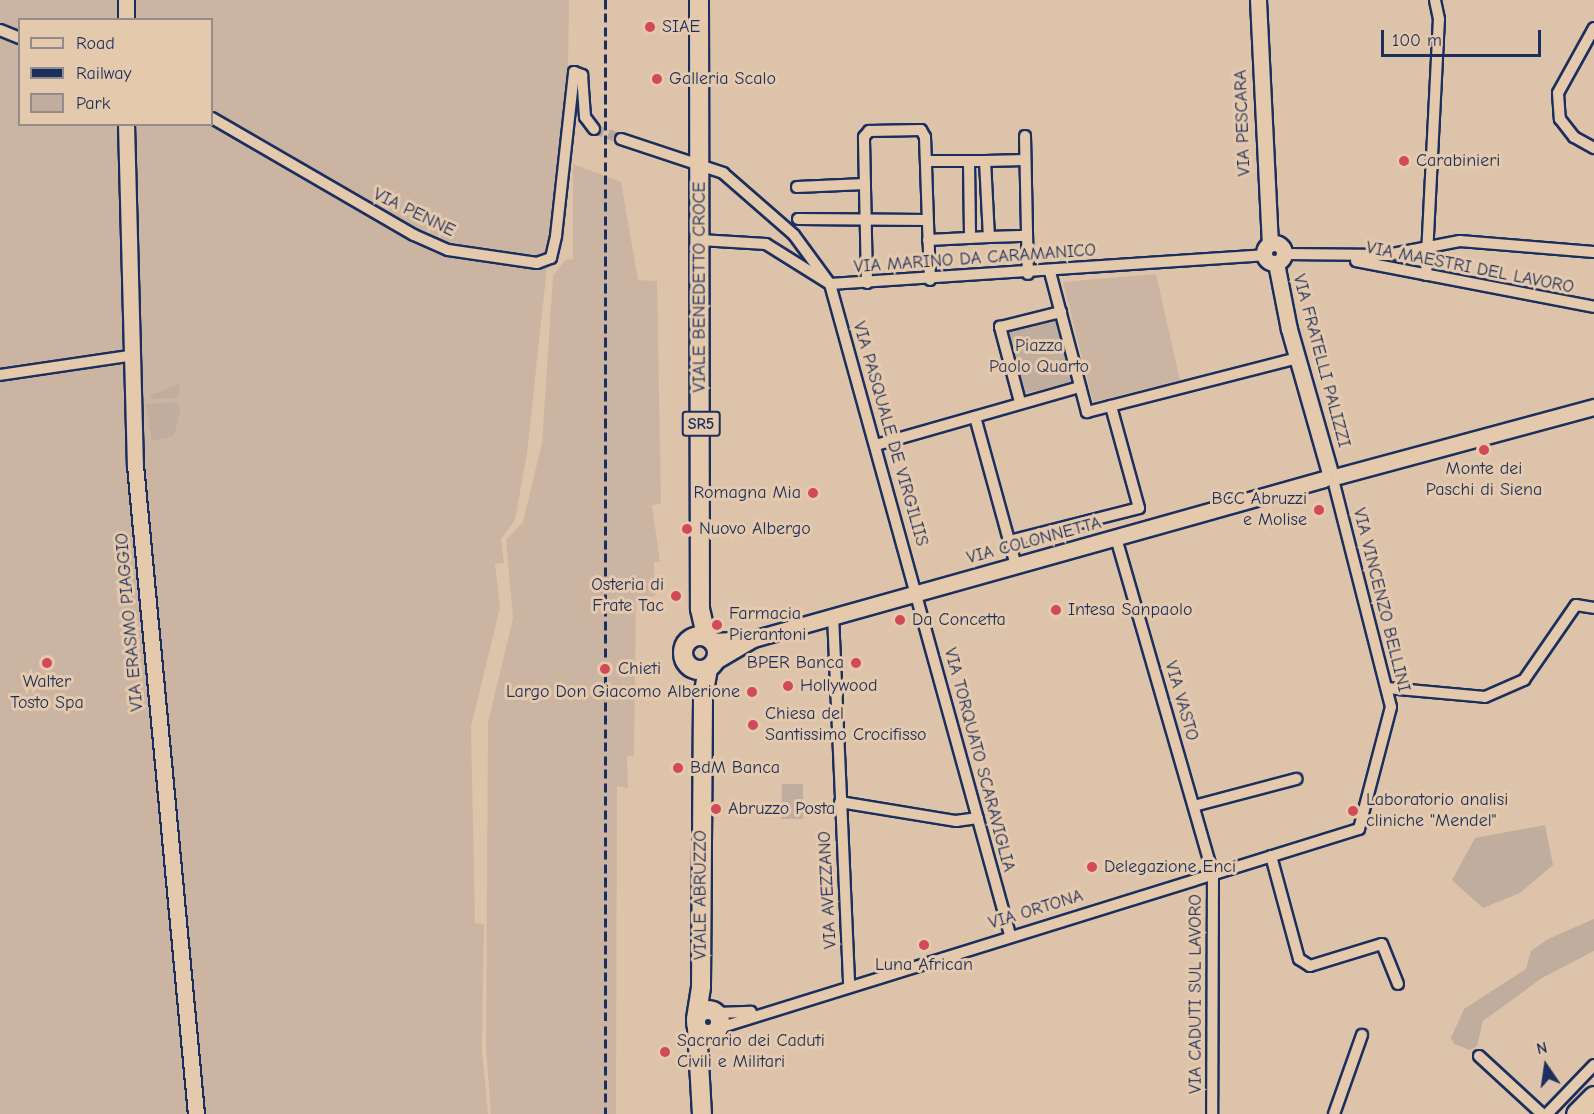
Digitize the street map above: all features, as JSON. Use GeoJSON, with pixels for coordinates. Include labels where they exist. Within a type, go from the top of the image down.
{"type":"FeatureCollection","features":[{"type":"Feature","properties":{"kind":"highway"},"geometry":{"type":"LineString","coordinates":[[1577,1114],[1594,1097]]}},
{"type":"Feature","properties":{"kind":"main road","name":"VIALE BENEDETTO CROCE"},"geometry":{"type":"LineString","coordinates":[[699,0],[700,638]]}},
{"type":"Feature","properties":{"kind":"main road","name":"SR5"},"geometry":{"type":"LineString","coordinates":[[700,638],[683,653],[701,666]]}},
{"type":"Feature","properties":{"kind":"main road","name":"SR5"},"geometry":{"type":"LineString","coordinates":[[700,638],[701,666]]}},
{"type":"Feature","properties":{"kind":"main road","name":"VIALE ABRUZZO"},"geometry":{"type":"LineString","coordinates":[[701,666],[703,697],[701,986],[708,1022],[702,1061],[702,1114]]}},
{"type":"Feature","properties":{"kind":"street"},"geometry":{"type":"LineString","coordinates":[[126,0],[126,18]]}},
{"type":"Feature","properties":{"kind":"street","name":"VIA PESCARA"},"geometry":{"type":"LineString","coordinates":[[1258,0],[1274,254]]}},
{"type":"Feature","properties":{"kind":"street"},"geometry":{"type":"LineString","coordinates":[[1426,275],[1439,19],[1435,0]]}},
{"type":"Feature","properties":{"kind":"street"},"geometry":{"type":"LineString","coordinates":[[1594,28],[1558,93],[1560,119],[1574,137],[1594,148]]}},
{"type":"Feature","properties":{"kind":"street"},"geometry":{"type":"LineString","coordinates":[[0,30],[18,37]]}},
{"type":"Feature","properties":{"kind":"street","name":"VIA PENNE"},"geometry":{"type":"LineString","coordinates":[[213,119],[422,239],[496,260],[537,263],[551,258],[556,236],[574,72],[582,75],[585,117],[594,129]]}},
{"type":"Feature","properties":{"kind":"street","name":"VIA ERASMO PIAGGIO"},"geometry":{"type":"LineString","coordinates":[[126,126],[128,356],[196,1114]]}},
{"type":"Feature","properties":{"kind":"street"},"geometry":{"type":"LineString","coordinates":[[867,283],[865,184],[869,131],[921,130],[925,137],[930,280]]}},
{"type":"Feature","properties":{"kind":"street"},"geometry":{"type":"LineString","coordinates":[[1025,136],[1028,274]]}},
{"type":"Feature","properties":{"kind":"street"},"geometry":{"type":"LineString","coordinates":[[621,139],[700,163],[723,173],[780,220],[830,284]]}},
{"type":"Feature","properties":{"kind":"street"},"geometry":{"type":"LineString","coordinates":[[927,161],[1025,160]]}},
{"type":"Feature","properties":{"kind":"street"},"geometry":{"type":"LineString","coordinates":[[985,161],[989,237]]}},
{"type":"Feature","properties":{"kind":"street"},"geometry":{"type":"LineString","coordinates":[[969,162],[970,238]]}},
{"type":"Feature","properties":{"kind":"street"},"geometry":{"type":"LineString","coordinates":[[797,187],[865,184]]}},
{"type":"Feature","properties":{"kind":"street"},"geometry":{"type":"LineString","coordinates":[[798,219],[927,220]]}},
{"type":"Feature","properties":{"kind":"street"},"geometry":{"type":"LineString","coordinates":[[928,240],[1027,236]]}},
{"type":"Feature","properties":{"kind":"street","name":"VIA MARINO DA CARAMANICO"},"geometry":{"type":"LineString","coordinates":[[700,240],[766,244],[830,284],[1028,274],[1274,254]]}},
{"type":"Feature","properties":{"kind":"street","name":"VIA MAESTRI DEL LAVORO"},"geometry":{"type":"LineString","coordinates":[[1340,258],[1460,240],[1594,252]]}},
{"type":"Feature","properties":{"kind":"street","name":"VIA MAESTRI DEL LAVORO"},"geometry":{"type":"LineString","coordinates":[[1274,254],[1340,258],[1594,307]]}},
{"type":"Feature","properties":{"kind":"street","name":"VIA FRATELLI PALIZZI"},"geometry":{"type":"LineString","coordinates":[[1274,254],[1297,358],[1331,477]]}},
{"type":"Feature","properties":{"kind":"street"},"geometry":{"type":"LineString","coordinates":[[1050,272],[1087,412],[1297,358]]}},
{"type":"Feature","properties":{"kind":"street","name":"VIA PASQUALE DE VIRGILIIS"},"geometry":{"type":"LineString","coordinates":[[830,284],[917,593]]}},
{"type":"Feature","properties":{"kind":"street"},"geometry":{"type":"LineString","coordinates":[[1020,402],[1000,327],[1061,312]]}},
{"type":"Feature","properties":{"kind":"street"},"geometry":{"type":"LineString","coordinates":[[0,375],[128,356]]}},
{"type":"Feature","properties":{"kind":"street"},"geometry":{"type":"LineString","coordinates":[[876,445],[1020,402],[1080,387]]}},
{"type":"Feature","properties":{"kind":"street"},"geometry":{"type":"LineString","coordinates":[[1010,541],[1139,508],[1111,405]]}},
{"type":"Feature","properties":{"kind":"street","name":"VIA COLONNETTA"},"geometry":{"type":"LineString","coordinates":[[753,639],[1331,477],[1594,407]]}},
{"type":"Feature","properties":{"kind":"street"},"geometry":{"type":"LineString","coordinates":[[975,417],[1017,566]]}},
{"type":"Feature","properties":{"kind":"street","name":"VIA VINCENZO BELLINI"},"geometry":{"type":"LineString","coordinates":[[1331,477],[1391,707],[1359,829]]}},
{"type":"Feature","properties":{"kind":"street","name":"VIA VASTO"},"geometry":{"type":"LineString","coordinates":[[1116,538],[1213,873]]}},
{"type":"Feature","properties":{"kind":"street","name":"VIA TORQUATO SCARAVIGLIA"},"geometry":{"type":"LineString","coordinates":[[917,593],[1010,935]]}},
{"type":"Feature","properties":{"kind":"street"},"geometry":{"type":"LineString","coordinates":[[1386,688],[1485,697],[1524,680],[1576,605],[1594,608]]}},
{"type":"Feature","properties":{"kind":"street","name":"VIA AVEZZANO"},"geometry":{"type":"LineString","coordinates":[[833,615],[849,984]]}},
{"type":"Feature","properties":{"kind":"street"},"geometry":{"type":"LineString","coordinates":[[700,638],[753,639]]}},
{"type":"Feature","properties":{"kind":"street"},"geometry":{"type":"LineString","coordinates":[[701,666],[753,639]]}},
{"type":"Feature","properties":{"kind":"street"},"geometry":{"type":"LineString","coordinates":[[1194,806],[1296,778]]}},
{"type":"Feature","properties":{"kind":"street"},"geometry":{"type":"LineString","coordinates":[[840,802],[956,821],[978,818]]}},
{"type":"Feature","properties":{"kind":"street","name":"VIA ORTONA"},"geometry":{"type":"LineString","coordinates":[[708,1022],[758,1012],[1359,829]]}},
{"type":"Feature","properties":{"kind":"street"},"geometry":{"type":"LineString","coordinates":[[1270,856],[1299,959],[1310,966],[1382,944],[1398,984]]}},
{"type":"Feature","properties":{"kind":"street","name":"VIA CADUTI SUL LAVORO"},"geometry":{"type":"LineString","coordinates":[[1212,1114],[1213,873]]}},
{"type":"Feature","properties":{"kind":"street"},"geometry":{"type":"LineString","coordinates":[[1334,1114],[1362,1035]]}},
{"type":"Feature","properties":{"kind":"street"},"geometry":{"type":"LineString","coordinates":[[1479,1056],[1542,1114]]}},
{"type":"Feature","properties":{"kind":"street"},"geometry":{"type":"LineString","coordinates":[[1547,1114],[1594,1065]]}},
{"type":"Feature","properties":{"kind":"shaded area"},"geometry":{"type":"Polygon","coordinates":[[[0,0],[569,0],[568,72],[527,453],[515,520],[501,539],[504,563],[495,564],[500,608],[471,726],[475,923],[484,924],[482,1051],[488,1114],[0,1114],[0,0]]]}},
{"type":"Feature","properties":{"kind":"shaded area"},"geometry":{"type":"Polygon","coordinates":[[[573,164],[621,182],[638,280],[657,281],[661,504],[652,505],[660,562],[654,562],[655,596],[636,598],[634,756],[627,756],[628,788],[617,786],[616,1114],[491,1114],[486,1049],[488,722],[513,619],[506,540],[523,522],[542,443],[553,276],[565,260],[573,259],[573,164]]]}},
{"type":"Feature","properties":{"kind":"shaded area"},"geometry":{"type":"Polygon","coordinates":[[[1156,274],[1180,380],[1093,402],[1063,282],[1156,274]]]}},
{"type":"Feature","properties":{"kind":"green space","name":"Piazza Paolo Quarto"},"geometry":{"type":"Polygon","coordinates":[[[1056,321],[1071,382],[1023,394],[1008,332],[1056,321]]]}},
{"type":"Feature","properties":{"kind":"green space"},"geometry":{"type":"Polygon","coordinates":[[[180,384],[178,398],[151,399],[150,395],[180,384]]]}},
{"type":"Feature","properties":{"kind":"green space"},"geometry":{"type":"Polygon","coordinates":[[[176,402],[181,409],[174,436],[152,441],[146,404],[176,402]]]}},
{"type":"Feature","properties":{"kind":"green space"},"geometry":{"type":"Polygon","coordinates":[[[782,784],[803,784],[803,819],[781,819],[782,784]]]}},
{"type":"Feature","properties":{"kind":"green space"},"geometry":{"type":"Polygon","coordinates":[[[1545,825],[1553,865],[1520,893],[1483,908],[1452,880],[1475,838],[1545,825]]]}},
{"type":"Feature","properties":{"kind":"green space"},"geometry":{"type":"Polygon","coordinates":[[[1594,919],[1594,951],[1542,978],[1483,1021],[1477,1046],[1470,1050],[1454,1044],[1451,1038],[1464,1009],[1526,969],[1531,951],[1548,939],[1594,919]]]}},
{"type":"Feature","properties":{"kind":"tunnel"},"geometry":{"type":"LineString","coordinates":[[594,129],[621,139]]}},
{"type":"Feature","properties":{"kind":"railway"},"geometry":{"type":"LineString","coordinates":[[605,0],[606,1114]]}},
{"type":"Feature","properties":{"kind":"place","name":"SIAE"},"geometry":{"type":"Point","coordinates":[650,27]}},
{"type":"Feature","properties":{"kind":"place","name":"Galleria Scalo"},"geometry":{"type":"Point","coordinates":[657,79]}},
{"type":"Feature","properties":{"kind":"place","name":"Carabinieri"},"geometry":{"type":"Point","coordinates":[1404,161]}},
{"type":"Feature","properties":{"kind":"place","name":"Monte dei Paschi di Siena"},"geometry":{"type":"Point","coordinates":[1484,450]}},
{"type":"Feature","properties":{"kind":"place","name":"Romagna Mia"},"geometry":{"type":"Point","coordinates":[813,493]}},
{"type":"Feature","properties":{"kind":"place","name":"BCC Abruzzi e Molise"},"geometry":{"type":"Point","coordinates":[1319,510]}},
{"type":"Feature","properties":{"kind":"place","name":"Nuovo Albergo"},"geometry":{"type":"Point","coordinates":[687,529]}},
{"type":"Feature","properties":{"kind":"place","name":"Osteria di Frate Tac"},"geometry":{"type":"Point","coordinates":[676,596]}},
{"type":"Feature","properties":{"kind":"place","name":"Intesa Sanpaolo"},"geometry":{"type":"Point","coordinates":[1056,610]}},
{"type":"Feature","properties":{"kind":"place","name":"Da Concetta"},"geometry":{"type":"Point","coordinates":[900,620]}},
{"type":"Feature","properties":{"kind":"place","name":"Farmacia Pierantoni"},"geometry":{"type":"Point","coordinates":[717,625]}},
{"type":"Feature","properties":{"kind":"place","name":"Walter Tosto Spa"},"geometry":{"type":"Point","coordinates":[47,663]}},
{"type":"Feature","properties":{"kind":"place","name":"BPER Banca"},"geometry":{"type":"Point","coordinates":[856,663]}},
{"type":"Feature","properties":{"kind":"place","name":"Chieti"},"geometry":{"type":"Point","coordinates":[605,669]}},
{"type":"Feature","properties":{"kind":"place","name":"Hollywood"},"geometry":{"type":"Point","coordinates":[788,686]}},
{"type":"Feature","properties":{"kind":"place","name":"Largo Don Giacomo Alberione"},"geometry":{"type":"Point","coordinates":[752,692]}},
{"type":"Feature","properties":{"kind":"place","name":"Chiesa del Santissimo Crocifisso"},"geometry":{"type":"Point","coordinates":[753,725]}},
{"type":"Feature","properties":{"kind":"place","name":"BdM Banca"},"geometry":{"type":"Point","coordinates":[678,768]}},
{"type":"Feature","properties":{"kind":"place","name":"Abruzzo Posta"},"geometry":{"type":"Point","coordinates":[716,809]}},
{"type":"Feature","properties":{"kind":"place","name":"Laboratorio analisi cliniche \"Mendel\""},"geometry":{"type":"Point","coordinates":[1353,811]}},
{"type":"Feature","properties":{"kind":"place","name":"Delegazione Enci"},"geometry":{"type":"Point","coordinates":[1092,867]}},
{"type":"Feature","properties":{"kind":"place","name":"Luna African"},"geometry":{"type":"Point","coordinates":[924,945]}},
{"type":"Feature","properties":{"kind":"place","name":"Sacrario dei Caduti Civili e Militari"},"geometry":{"type":"Point","coordinates":[665,1052]}}]}
